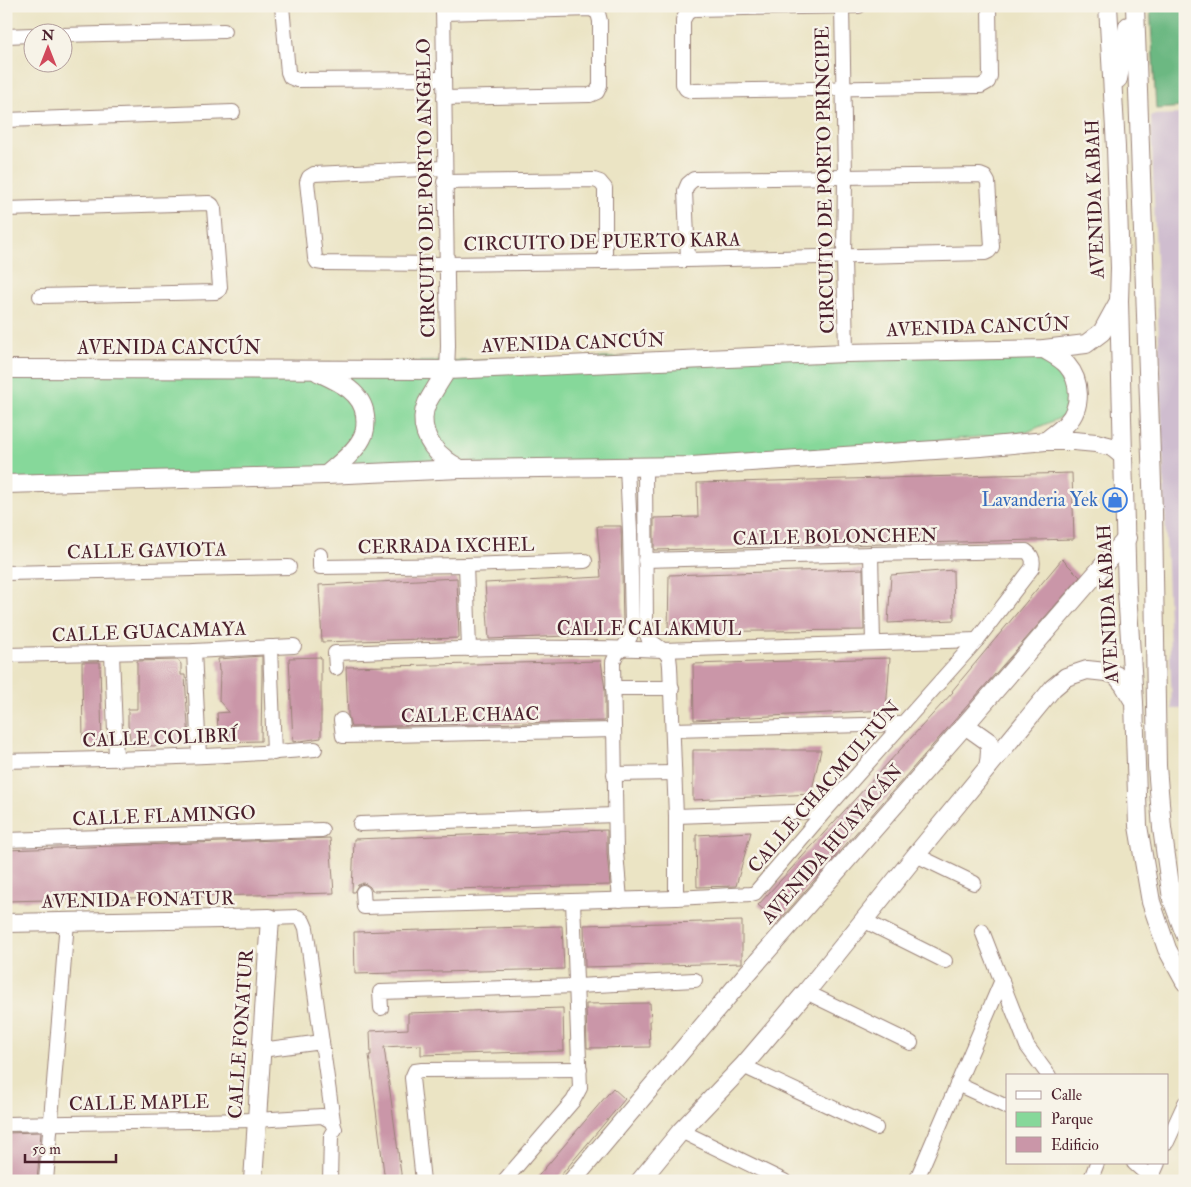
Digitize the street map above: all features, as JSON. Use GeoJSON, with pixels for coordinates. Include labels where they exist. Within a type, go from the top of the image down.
{"type":"FeatureCollection","features":[{"type":"Feature","properties":{"kind":"main road","name":"AVENIDA KABAH"},"geometry":{"type":"LineString","coordinates":[[1108,6],[1116,147],[1123,456],[1138,826],[1151,902],[1167,949],[1185,982]]}},
{"type":"Feature","properties":{"kind":"main road"},"geometry":{"type":"LineString","coordinates":[[1113,106],[1134,6]]}},
{"type":"Feature","properties":{"kind":"main road"},"geometry":{"type":"LineString","coordinates":[[1134,6],[1153,502],[1157,766],[1162,828],[1172,900],[1185,934]]}},
{"type":"Feature","properties":{"kind":"main road","name":"AVENIDA CANCÚN"},"geometry":{"type":"LineString","coordinates":[[6,369],[447,370],[846,353],[1044,349],[1086,344],[1102,332],[1119,301]]}},
{"type":"Feature","properties":{"kind":"main road"},"geometry":{"type":"LineString","coordinates":[[1044,349],[1059,357],[1066,364],[1078,384],[1077,403],[1074,412],[1068,422],[1046,441]]}},
{"type":"Feature","properties":{"kind":"main road"},"geometry":{"type":"LineString","coordinates":[[313,370],[345,386],[353,393],[362,406],[366,420],[364,432],[359,443],[326,475]]}},
{"type":"Feature","properties":{"kind":"main road"},"geometry":{"type":"LineString","coordinates":[[447,370],[427,404],[423,419],[429,441],[434,448],[443,458],[460,469]]}},
{"type":"Feature","properties":{"kind":"main road"},"geometry":{"type":"LineString","coordinates":[[6,484],[326,475],[460,469],[645,467],[981,447],[1046,441],[1096,443],[1112,447],[1123,456]]}},
{"type":"Feature","properties":{"kind":"main road","name":"AVENIDA HUAYACÁN"},"geometry":{"type":"LineString","coordinates":[[572,1181],[745,976],[1126,538]]}},
{"type":"Feature","properties":{"kind":"main road"},"geometry":{"type":"LineString","coordinates":[[640,1181],[681,1131],[743,1066],[806,992],[916,854],[1053,688],[1066,677],[1087,670],[1116,675],[1134,702],[1157,766]]}},
{"type":"Feature","properties":{"kind":"main road"},"geometry":{"type":"LineString","coordinates":[[965,725],[988,742],[990,759],[988,767]]}},
{"type":"Feature","properties":{"kind":"main road","name":"AVENIDA FONATUR"},"geometry":{"type":"LineString","coordinates":[[6,923],[270,918]]}},
{"type":"Feature","properties":{"kind":"main road","name":"CALLE FONATUR"},"geometry":{"type":"LineString","coordinates":[[253,1181],[270,918]]}},
{"type":"Feature","properties":{"kind":"street"},"geometry":{"type":"LineString","coordinates":[[282,6],[290,77],[297,80],[443,79]]}},
{"type":"Feature","properties":{"kind":"street","name":"CIRCUITO DE PORTO PRINCIPE"},"geometry":{"type":"LineString","coordinates":[[842,6],[846,353]]}},
{"type":"Feature","properties":{"kind":"street"},"geometry":{"type":"LineString","coordinates":[[859,6],[694,9],[687,13],[683,20],[683,84],[686,89],[692,91],[981,86],[988,82],[990,76],[989,6]]}},
{"type":"Feature","properties":{"kind":"street"},"geometry":{"type":"LineString","coordinates":[[443,10],[591,9],[598,13],[600,21],[600,85],[596,92],[590,95],[444,98]]}},
{"type":"Feature","properties":{"kind":"street","name":"CIRCUITO DE PORTO ANGELO"},"geometry":{"type":"LineString","coordinates":[[443,10],[447,370]]}},
{"type":"Feature","properties":{"kind":"street"},"geometry":{"type":"LineString","coordinates":[[72,35],[224,31]]}},
{"type":"Feature","properties":{"kind":"street"},"geometry":{"type":"LineString","coordinates":[[6,36],[22,36]]}},
{"type":"Feature","properties":{"kind":"street"},"geometry":{"type":"LineString","coordinates":[[6,120],[233,112]]}},
{"type":"Feature","properties":{"kind":"street","name":"CIRCUITO DE PUERTO KARA"},"geometry":{"type":"LineString","coordinates":[[444,175],[314,174],[309,177],[307,182],[317,262],[446,264],[605,262],[985,253],[990,251],[992,246],[988,182],[985,177],[980,175],[845,177]]}},
{"type":"Feature","properties":{"kind":"street"},"geometry":{"type":"LineString","coordinates":[[444,175],[594,180],[600,182],[605,188],[605,262]]}},
{"type":"Feature","properties":{"kind":"street"},"geometry":{"type":"LineString","coordinates":[[688,259],[685,191],[688,184],[694,179],[845,177]]}},
{"type":"Feature","properties":{"kind":"street"},"geometry":{"type":"LineString","coordinates":[[6,209],[208,203],[214,209],[220,287],[216,292],[40,296]]}},
{"type":"Feature","properties":{"kind":"street"},"geometry":{"type":"LineString","coordinates":[[620,900],[616,852],[613,662],[617,653],[624,648],[630,637],[632,625],[627,467]]}},
{"type":"Feature","properties":{"kind":"street"},"geometry":{"type":"LineString","coordinates":[[645,467],[646,632],[649,640],[669,657],[672,688],[676,816],[676,898]]}},
{"type":"Feature","properties":{"kind":"street","name":"CALLE BOLONCHEN"},"geometry":{"type":"LineString","coordinates":[[645,560],[1026,552]]}},
{"type":"Feature","properties":{"kind":"street","name":"CALLE CHACMULTÚN"},"geometry":{"type":"LineString","coordinates":[[363,892],[364,907],[676,898],[755,893],[977,640],[1032,568],[1033,558],[1026,552]]}},
{"type":"Feature","properties":{"kind":"street"},"geometry":{"type":"LineString","coordinates":[[871,554],[873,643]]}},
{"type":"Feature","properties":{"kind":"street","name":"CERRADA IXCHEL"},"geometry":{"type":"LineString","coordinates":[[320,555],[320,568],[585,561]]}},
{"type":"Feature","properties":{"kind":"street"},"geometry":{"type":"LineString","coordinates":[[466,565],[469,649]]}},
{"type":"Feature","properties":{"kind":"street","name":"CALLE GAVIOTA"},"geometry":{"type":"LineString","coordinates":[[6,573],[289,567]]}},
{"type":"Feature","properties":{"kind":"street","name":"CALLE CALAKMUL"},"geometry":{"type":"LineString","coordinates":[[336,668],[335,653],[469,649],[624,648],[663,650],[977,640]]}},
{"type":"Feature","properties":{"kind":"street","name":"CALLE GUACAMAYA"},"geometry":{"type":"LineString","coordinates":[[6,655],[194,651],[294,646]]}},
{"type":"Feature","properties":{"kind":"street"},"geometry":{"type":"LineString","coordinates":[[270,647],[274,753]]}},
{"type":"Feature","properties":{"kind":"street"},"geometry":{"type":"LineString","coordinates":[[194,651],[199,756]]}},
{"type":"Feature","properties":{"kind":"street"},"geometry":{"type":"LineString","coordinates":[[112,653],[116,758]]}},
{"type":"Feature","properties":{"kind":"street"},"geometry":{"type":"LineString","coordinates":[[613,688],[672,688]]}},
{"type":"Feature","properties":{"kind":"street","name":"CALLE CHAAC"},"geometry":{"type":"LineString","coordinates":[[341,720],[343,736],[614,730]]}},
{"type":"Feature","properties":{"kind":"street"},"geometry":{"type":"LineString","coordinates":[[673,730],[902,724]]}},
{"type":"Feature","properties":{"kind":"street","name":"CALLE COLIBRÍ"},"geometry":{"type":"LineString","coordinates":[[6,761],[199,756],[274,753],[315,749]]}},
{"type":"Feature","properties":{"kind":"street"},"geometry":{"type":"LineString","coordinates":[[614,774],[674,773]]}},
{"type":"Feature","properties":{"kind":"street"},"geometry":{"type":"LineString","coordinates":[[676,816],[826,811]]}},
{"type":"Feature","properties":{"kind":"street"},"geometry":{"type":"LineString","coordinates":[[360,824],[615,815]]}},
{"type":"Feature","properties":{"kind":"street","name":"CALLE FLAMINGO"},"geometry":{"type":"LineString","coordinates":[[6,840],[322,830]]}},
{"type":"Feature","properties":{"kind":"street"},"geometry":{"type":"LineString","coordinates":[[916,854],[974,884]]}},
{"type":"Feature","properties":{"kind":"street"},"geometry":{"type":"LineString","coordinates":[[504,1181],[573,1101],[580,1088],[573,901]]}},
{"type":"Feature","properties":{"kind":"street"},"geometry":{"type":"LineString","coordinates":[[270,918],[298,917],[303,920],[306,928],[333,1125],[330,1181]]}},
{"type":"Feature","properties":{"kind":"street"},"geometry":{"type":"LineString","coordinates":[[863,920],[945,961]]}},
{"type":"Feature","properties":{"kind":"street"},"geometry":{"type":"LineString","coordinates":[[46,1181],[67,922]]}},
{"type":"Feature","properties":{"kind":"street"},"geometry":{"type":"LineString","coordinates":[[982,931],[1026,1046],[1047,1074]]}},
{"type":"Feature","properties":{"kind":"street"},"geometry":{"type":"LineString","coordinates":[[382,1008],[380,992],[577,986],[695,980]]}},
{"type":"Feature","properties":{"kind":"street"},"geometry":{"type":"LineString","coordinates":[[920,1179],[957,1084],[1002,980]]}},
{"type":"Feature","properties":{"kind":"street"},"geometry":{"type":"LineString","coordinates":[[806,992],[911,1042]]}},
{"type":"Feature","properties":{"kind":"street"},"geometry":{"type":"LineString","coordinates":[[261,1050],[322,1042]]}},
{"type":"Feature","properties":{"kind":"street"},"geometry":{"type":"LineString","coordinates":[[743,1066],[876,1128]]}},
{"type":"Feature","properties":{"kind":"street"},"geometry":{"type":"LineString","coordinates":[[423,1181],[412,1078],[415,1071],[580,1069]]}},
{"type":"Feature","properties":{"kind":"street"},"geometry":{"type":"LineString","coordinates":[[957,1084],[1006,1107]]}},
{"type":"Feature","properties":{"kind":"street"},"geometry":{"type":"LineString","coordinates":[[1168,1140],[1185,1103]]}},
{"type":"Feature","properties":{"kind":"street","name":"CALLE MAPLE"},"geometry":{"type":"LineString","coordinates":[[6,1124],[256,1120],[322,1116],[333,1125]]}},
{"type":"Feature","properties":{"kind":"street"},"geometry":{"type":"LineString","coordinates":[[681,1131],[784,1181]]}},
{"type":"Feature","properties":{"kind":"street"},"geometry":{"type":"LineString","coordinates":[[1090,1181],[1097,1164]]}},
{"type":"Feature","properties":{"kind":"street"},"geometry":{"type":"LineString","coordinates":[[1135,1164],[1151,1180],[1158,1164]]}},
{"type":"Feature","properties":{"kind":"shaded area"},"geometry":{"type":"Polygon","coordinates":[[[1185,114],[1185,709],[1172,709],[1151,115],[1185,114]]]}},
{"type":"Feature","properties":{"kind":"green space"},"geometry":{"type":"Polygon","coordinates":[[[1150,6],[1185,6],[1185,107],[1156,109],[1150,6]]]}},
{"type":"Feature","properties":{"kind":"green space"},"geometry":{"type":"Polygon","coordinates":[[[1044,349],[1066,363],[1074,412],[1027,432],[691,466],[6,484],[6,370],[1044,349]]]}},
{"type":"Feature","properties":{"kind":"building"},"geometry":{"type":"Polygon","coordinates":[[[1072,473],[1074,539],[654,550],[654,518],[698,517],[697,483],[1072,473]]]}},
{"type":"Feature","properties":{"kind":"building"},"geometry":{"type":"Polygon","coordinates":[[[597,526],[621,526],[623,624],[621,634],[489,639],[485,583],[601,577],[597,526]]]}},
{"type":"Feature","properties":{"kind":"building"},"geometry":{"type":"Polygon","coordinates":[[[1062,559],[1080,577],[778,922],[758,905],[953,692],[1062,559]]]}},
{"type":"Feature","properties":{"kind":"building"},"geometry":{"type":"Polygon","coordinates":[[[863,569],[864,630],[668,632],[669,575],[863,569]]]}},
{"type":"Feature","properties":{"kind":"building"},"geometry":{"type":"Polygon","coordinates":[[[953,570],[954,620],[888,623],[891,575],[953,570]]]}},
{"type":"Feature","properties":{"kind":"building"},"geometry":{"type":"Polygon","coordinates":[[[457,578],[459,638],[322,642],[319,585],[457,578]]]}},
{"type":"Feature","properties":{"kind":"building"},"geometry":{"type":"Polygon","coordinates":[[[262,656],[261,741],[221,742],[217,713],[229,712],[219,701],[220,671],[218,659],[262,656]]]}},
{"type":"Feature","properties":{"kind":"building"},"geometry":{"type":"Polygon","coordinates":[[[321,657],[321,738],[293,742],[289,658],[321,657]]]}},
{"type":"Feature","properties":{"kind":"building"},"geometry":{"type":"Polygon","coordinates":[[[890,658],[886,710],[694,720],[693,664],[890,658]]]}},
{"type":"Feature","properties":{"kind":"building"},"geometry":{"type":"Polygon","coordinates":[[[178,660],[181,664],[181,675],[185,675],[189,742],[157,744],[157,746],[131,745],[128,709],[137,709],[137,661],[178,660]]]}},
{"type":"Feature","properties":{"kind":"building"},"geometry":{"type":"Polygon","coordinates":[[[601,661],[605,690],[605,721],[351,727],[348,715],[346,667],[601,661]]]}},
{"type":"Feature","properties":{"kind":"building"},"geometry":{"type":"Polygon","coordinates":[[[82,662],[100,662],[102,745],[83,745],[82,662]]]}},
{"type":"Feature","properties":{"kind":"building"},"geometry":{"type":"Polygon","coordinates":[[[693,750],[821,750],[811,794],[693,800],[693,750]]]}},
{"type":"Feature","properties":{"kind":"building"},"geometry":{"type":"Polygon","coordinates":[[[607,830],[610,885],[372,891],[370,887],[363,883],[358,885],[354,892],[352,892],[354,839],[607,830]]]}},
{"type":"Feature","properties":{"kind":"building"},"geometry":{"type":"Polygon","coordinates":[[[751,832],[736,886],[697,887],[696,835],[751,832]]]}},
{"type":"Feature","properties":{"kind":"building"},"geometry":{"type":"Polygon","coordinates":[[[330,838],[334,893],[6,901],[6,850],[330,838]]]}},
{"type":"Feature","properties":{"kind":"building"},"geometry":{"type":"Polygon","coordinates":[[[742,921],[742,963],[585,967],[584,925],[742,921]]]}},
{"type":"Feature","properties":{"kind":"building"},"geometry":{"type":"Polygon","coordinates":[[[562,926],[564,969],[355,974],[354,932],[562,926]]]}},
{"type":"Feature","properties":{"kind":"building"},"geometry":{"type":"Polygon","coordinates":[[[650,1003],[650,1047],[587,1048],[586,1004],[650,1003]]]}},
{"type":"Feature","properties":{"kind":"building"},"geometry":{"type":"Polygon","coordinates":[[[563,1008],[564,1051],[421,1055],[421,1045],[384,1047],[402,1181],[385,1181],[369,1055],[371,1055],[370,1031],[408,1029],[408,1013],[563,1008]]]}},
{"type":"Feature","properties":{"kind":"building"},"geometry":{"type":"Polygon","coordinates":[[[613,1088],[625,1099],[556,1181],[534,1181],[613,1088]]]}},
{"type":"Feature","properties":{"kind":"building"},"geometry":{"type":"Polygon","coordinates":[[[41,1132],[37,1181],[6,1181],[6,1133],[41,1132]]]}},
{"type":"Feature","properties":{"kind":"place","name":"Lavanderia Yek"},"geometry":{"type":"Point","coordinates":[1115,500]}}]}
